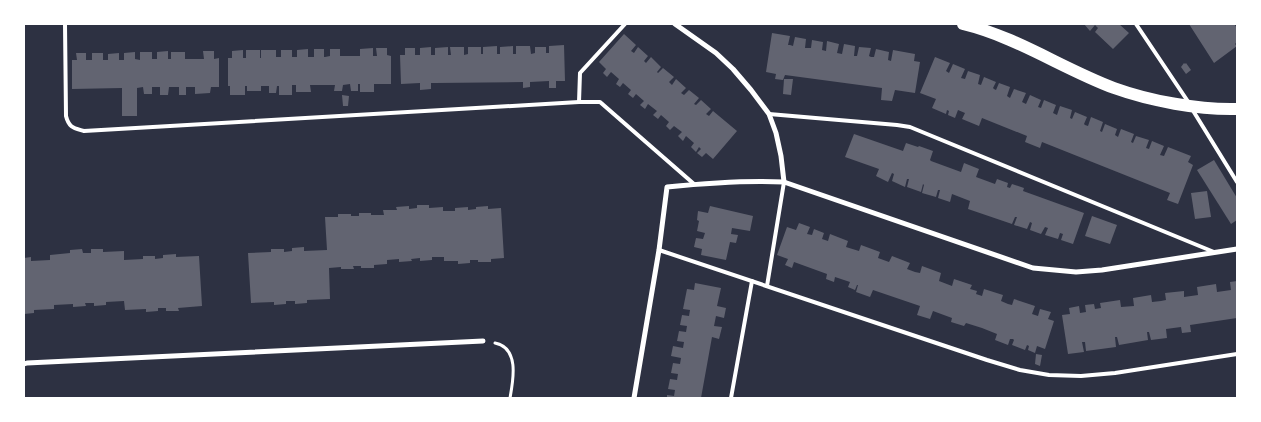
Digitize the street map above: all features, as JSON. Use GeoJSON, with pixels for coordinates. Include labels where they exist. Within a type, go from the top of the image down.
{"type":"FeatureCollection","features":[{"type":"Feature","properties":{"kind":"main road"},"geometry":{"type":"LineString","coordinates":[[963,24],[977,27],[1021,44],[1114,88],[1147,98],[1190,106],[1237,109]]}},
{"type":"Feature","properties":{"kind":"street"},"geometry":{"type":"LineString","coordinates":[[675,24],[716,53],[733,68],[769,114],[776,133],[784,182]]}},
{"type":"Feature","properties":{"kind":"street"},"geometry":{"type":"LineString","coordinates":[[634,398],[659,250],[667,187],[755,181],[784,182],[1032,268],[1076,272],[1102,270],[1237,249]]}},
{"type":"Feature","properties":{"kind":"street"},"geometry":{"type":"LineString","coordinates":[[24,364],[483,341]]}},
{"type":"Feature","properties":{"kind":"lane"},"geometry":{"type":"LineString","coordinates":[[65,24],[66,116],[68,123],[74,128],[84,131],[600,102],[694,184]]}},
{"type":"Feature","properties":{"kind":"lane"},"geometry":{"type":"LineString","coordinates":[[579,102],[580,73],[625,24]]}},
{"type":"Feature","properties":{"kind":"lane"},"geometry":{"type":"LineString","coordinates":[[1136,24],[1237,182]]}},
{"type":"Feature","properties":{"kind":"lane"},"geometry":{"type":"LineString","coordinates":[[769,114],[910,127],[1217,252]]}},
{"type":"Feature","properties":{"kind":"lane"},"geometry":{"type":"LineString","coordinates":[[767,286],[784,182]]}},
{"type":"Feature","properties":{"kind":"lane"},"geometry":{"type":"LineString","coordinates":[[659,250],[1020,370],[1049,375],[1081,376],[1115,373],[1237,354]]}},
{"type":"Feature","properties":{"kind":"lane"},"geometry":{"type":"LineString","coordinates":[[731,398],[752,281]]}},
{"type":"Feature","properties":{"kind":"path"},"geometry":{"type":"LineString","coordinates":[[483,341],[499,344],[506,348],[512,360],[514,372],[510,398]]}},
{"type":"Feature","properties":{"kind":"building"},"geometry":{"type":"Polygon","coordinates":[[[1084,24],[1119,24],[1129,33],[1113,49],[1095,32],[1098,28],[1095,25],[1090,31],[1084,24]]]}},
{"type":"Feature","properties":{"kind":"building"},"geometry":{"type":"Polygon","coordinates":[[[1189,24],[1234,24],[1237,28],[1237,42],[1235,44],[1237,46],[1214,63],[1189,24]]]}},
{"type":"Feature","properties":{"kind":"building"},"geometry":{"type":"Polygon","coordinates":[[[772,33],[790,36],[788,45],[793,46],[795,37],[806,39],[805,48],[811,48],[812,40],[823,42],[822,50],[826,51],[827,41],[839,44],[837,53],[842,54],[844,44],[855,46],[854,56],[857,56],[859,47],[871,48],[869,56],[871,57],[874,57],[876,49],[889,52],[888,60],[891,61],[893,50],[915,54],[914,61],[920,62],[915,93],[895,90],[892,101],[881,100],[882,88],[785,75],[783,80],[775,79],[776,74],[766,72],[772,33]]]}},
{"type":"Feature","properties":{"kind":"building"},"geometry":{"type":"Polygon","coordinates":[[[624,34],[636,45],[631,51],[634,53],[638,47],[648,56],[644,61],[646,63],[651,57],[661,67],[658,73],[663,68],[674,77],[669,82],[672,85],[676,79],[686,88],[681,93],[684,95],[689,90],[699,98],[694,104],[696,105],[701,100],[711,109],[706,114],[709,116],[713,111],[737,131],[713,159],[706,153],[702,157],[697,153],[701,149],[699,147],[696,152],[691,147],[694,143],[686,136],[683,141],[678,136],[682,132],[674,126],[670,130],[666,126],[669,122],[661,115],[658,119],[653,115],[657,111],[648,104],[645,109],[640,105],[644,101],[636,94],[633,98],[628,94],[631,90],[623,83],[620,87],[616,84],[619,79],[611,72],[607,77],[603,73],[606,69],[599,62],[624,34]]]}},
{"type":"Feature","properties":{"kind":"building"},"geometry":{"type":"Polygon","coordinates":[[[564,45],[565,81],[556,81],[556,88],[549,88],[549,81],[530,82],[530,87],[523,88],[523,82],[431,83],[431,89],[420,90],[420,83],[401,84],[400,55],[405,55],[405,48],[415,48],[415,55],[420,55],[420,48],[431,47],[431,55],[435,55],[435,48],[448,47],[448,55],[451,55],[450,47],[464,47],[464,55],[468,54],[468,47],[481,47],[481,54],[483,54],[483,47],[497,46],[497,54],[500,54],[500,47],[513,46],[513,54],[516,54],[516,46],[530,46],[531,54],[535,53],[535,47],[546,47],[546,53],[549,53],[549,46],[564,45]]]}},
{"type":"Feature","properties":{"kind":"building"},"geometry":{"type":"Polygon","coordinates":[[[373,48],[373,56],[377,56],[376,48],[387,48],[387,55],[391,56],[391,84],[374,84],[374,92],[360,92],[360,84],[358,84],[358,91],[351,91],[350,84],[343,85],[342,91],[334,91],[335,85],[310,85],[311,92],[296,92],[296,85],[292,85],[292,95],[279,95],[279,86],[277,86],[276,93],[269,93],[269,86],[261,86],[261,91],[247,91],[247,86],[245,86],[245,95],[230,95],[230,86],[228,86],[228,58],[232,58],[232,51],[243,50],[243,58],[246,58],[246,50],[260,50],[261,58],[261,50],[276,50],[276,57],[281,57],[281,50],[292,50],[292,57],[297,57],[297,50],[308,49],[308,57],[314,57],[314,49],[324,49],[325,57],[330,56],[330,49],[340,49],[340,56],[360,56],[360,49],[373,48]]]}},
{"type":"Feature","properties":{"kind":"building"},"geometry":{"type":"Polygon","coordinates":[[[168,51],[168,59],[171,59],[171,52],[185,52],[185,59],[204,59],[203,51],[214,51],[214,59],[219,58],[219,87],[211,87],[210,93],[195,94],[195,87],[186,87],[186,95],[179,95],[179,87],[169,87],[168,95],[160,95],[160,87],[152,87],[152,94],[144,94],[143,87],[137,88],[137,116],[122,116],[122,88],[72,89],[72,60],[77,60],[76,53],[86,53],[86,60],[92,60],[92,53],[103,53],[103,60],[108,60],[108,54],[119,53],[119,60],[124,60],[124,53],[135,52],[135,59],[140,60],[140,52],[152,52],[152,59],[157,59],[157,52],[168,51]]]}},
{"type":"Feature","properties":{"kind":"building"},"geometry":{"type":"Polygon","coordinates":[[[935,57],[950,63],[946,71],[949,73],[953,64],[965,69],[961,78],[965,79],[968,71],[980,75],[978,84],[981,85],[984,77],[996,82],[993,88],[996,90],[999,83],[1010,87],[1007,96],[1010,98],[1014,89],[1026,93],[1022,102],[1026,104],[1030,95],[1041,100],[1038,107],[1041,108],[1044,100],[1056,105],[1053,113],[1057,115],[1060,106],[1072,110],[1070,118],[1072,119],[1075,112],[1087,117],[1085,125],[1088,126],[1091,117],[1103,122],[1100,131],[1102,132],[1105,124],[1117,129],[1115,135],[1118,137],[1121,129],[1134,134],[1131,142],[1133,143],[1136,136],[1149,140],[1146,148],[1149,149],[1152,141],[1164,146],[1160,155],[1164,156],[1168,147],[1191,156],[1188,162],[1193,165],[1178,204],[1167,200],[1170,193],[1042,142],[1040,148],[1025,142],[1027,136],[982,118],[979,126],[962,119],[965,113],[958,110],[955,118],[948,115],[949,111],[947,110],[946,114],[932,108],[936,99],[920,93],[935,57]]]}},
{"type":"Feature","properties":{"kind":"building"},"geometry":{"type":"Polygon","coordinates":[[[1184,63],[1191,70],[1186,74],[1181,67],[1184,63]]]}},
{"type":"Feature","properties":{"kind":"building"},"geometry":{"type":"Polygon","coordinates":[[[784,79],[793,79],[791,95],[783,94],[784,79]]]}},
{"type":"Feature","properties":{"kind":"building"},"geometry":{"type":"Polygon","coordinates":[[[342,95],[349,96],[348,106],[343,106],[342,95]]]}},
{"type":"Feature","properties":{"kind":"building"},"geometry":{"type":"Polygon","coordinates":[[[854,134],[903,151],[906,143],[919,146],[933,151],[931,161],[961,172],[964,163],[979,169],[976,177],[995,184],[997,179],[1008,183],[1007,187],[1010,188],[1012,184],[1024,188],[1023,191],[1084,213],[1073,244],[1061,240],[1063,234],[1060,233],[1058,239],[1045,235],[1048,228],[1045,227],[1041,234],[1030,230],[1032,223],[1030,222],[1027,229],[1014,225],[1017,217],[1015,217],[1012,224],[968,209],[970,201],[952,194],[950,202],[938,198],[940,190],[938,190],[936,197],[922,193],[923,184],[921,192],[907,187],[909,179],[907,179],[905,187],[892,181],[894,174],[892,173],[888,182],[876,176],[879,169],[845,157],[854,134]]]}},
{"type":"Feature","properties":{"kind":"building"},"geometry":{"type":"Polygon","coordinates":[[[1214,160],[1237,198],[1237,220],[1231,224],[1197,170],[1214,160]]]}},
{"type":"Feature","properties":{"kind":"building"},"geometry":{"type":"Polygon","coordinates":[[[1207,191],[1211,217],[1195,219],[1191,193],[1207,191]]]}},
{"type":"Feature","properties":{"kind":"building"},"geometry":{"type":"Polygon","coordinates":[[[417,205],[429,205],[429,208],[443,207],[443,211],[455,211],[455,208],[468,207],[468,210],[488,206],[488,209],[501,208],[504,258],[491,259],[491,262],[470,260],[470,263],[458,264],[458,261],[444,261],[444,257],[432,257],[432,260],[420,261],[420,258],[399,262],[399,259],[387,260],[387,264],[374,265],[374,268],[353,266],[354,269],[329,268],[330,299],[307,300],[307,303],[295,304],[295,301],[286,301],[286,304],[274,305],[274,302],[251,303],[248,253],[271,252],[271,249],[284,249],[284,252],[292,251],[292,248],[304,247],[304,251],[327,250],[325,217],[338,217],[338,214],[359,216],[359,213],[384,215],[383,210],[397,210],[396,207],[409,206],[409,209],[417,208],[417,205]]]}},
{"type":"Feature","properties":{"kind":"building"},"geometry":{"type":"Polygon","coordinates":[[[710,206],[753,216],[750,231],[732,228],[731,234],[738,235],[736,243],[730,242],[726,260],[701,255],[702,249],[694,247],[696,238],[703,239],[705,233],[697,231],[698,211],[708,213],[710,206]]]}},
{"type":"Feature","properties":{"kind":"building"},"geometry":{"type":"Polygon","coordinates":[[[1092,216],[1117,225],[1110,244],[1085,236],[1092,216]]]}},
{"type":"Feature","properties":{"kind":"building"},"geometry":{"type":"Polygon","coordinates":[[[799,223],[810,227],[807,234],[812,235],[814,229],[824,233],[822,239],[828,241],[830,234],[848,241],[846,247],[859,251],[861,245],[880,252],[878,258],[889,262],[892,256],[910,263],[907,269],[915,272],[920,273],[922,266],[941,273],[939,281],[952,286],[954,279],[972,285],[970,289],[977,291],[976,294],[982,296],[984,289],[1003,295],[1001,301],[1008,304],[1012,305],[1014,299],[1035,306],[1032,314],[1038,316],[1040,309],[1051,312],[1048,319],[1054,321],[1045,349],[1037,346],[1035,353],[1028,350],[1029,346],[1027,345],[1025,350],[1012,345],[1013,339],[1010,339],[1008,345],[995,340],[997,334],[982,328],[966,323],[964,326],[951,322],[952,318],[933,311],[930,319],[917,315],[920,306],[873,290],[870,297],[856,292],[858,285],[855,290],[848,287],[850,282],[835,277],[834,282],[826,279],[827,274],[794,262],[792,268],[785,265],[788,259],[777,255],[787,227],[796,230],[799,223]]]}},
{"type":"Feature","properties":{"kind":"building"},"geometry":{"type":"Polygon","coordinates":[[[82,249],[83,253],[91,253],[91,249],[103,249],[103,252],[124,251],[124,260],[143,259],[143,256],[155,256],[155,259],[163,258],[163,255],[176,254],[176,257],[199,256],[202,306],[178,308],[179,311],[166,311],[166,308],[158,308],[158,311],[146,312],[146,309],[125,310],[124,301],[106,302],[106,305],[94,306],[94,303],[85,303],[86,306],[73,307],[73,304],[54,305],[54,309],[34,310],[34,313],[24,314],[24,258],[31,257],[31,261],[50,260],[50,255],[70,253],[70,250],[82,249]]]}},
{"type":"Feature","properties":{"kind":"building"},"geometry":{"type":"Polygon","coordinates":[[[1237,281],[1237,318],[1190,325],[1191,332],[1182,333],[1181,327],[1166,329],[1167,338],[1151,340],[1149,332],[1147,332],[1148,340],[1119,345],[1117,337],[1115,337],[1116,347],[1086,351],[1085,342],[1082,342],[1084,352],[1068,354],[1062,315],[1070,314],[1069,308],[1079,306],[1080,313],[1086,312],[1085,305],[1094,304],[1095,309],[1101,308],[1100,303],[1120,300],[1121,307],[1134,306],[1133,298],[1151,295],[1152,302],[1166,300],[1165,293],[1184,291],[1184,297],[1198,295],[1197,287],[1216,284],[1217,292],[1231,290],[1230,282],[1237,281]]]}},
{"type":"Feature","properties":{"kind":"building"},"geometry":{"type":"Polygon","coordinates":[[[695,283],[721,288],[717,306],[726,308],[724,318],[716,316],[714,326],[722,327],[719,339],[712,337],[701,398],[667,398],[667,395],[674,396],[675,390],[668,389],[670,379],[677,380],[678,374],[671,373],[673,363],[680,364],[681,358],[671,356],[673,346],[683,348],[684,342],[677,341],[679,331],[686,332],[687,326],[680,325],[682,315],[689,316],[690,310],[683,309],[687,289],[694,290],[695,283]]]}},
{"type":"Feature","properties":{"kind":"building"},"geometry":{"type":"Polygon","coordinates":[[[1036,354],[1042,355],[1040,366],[1035,364],[1036,354]]]}}]}
